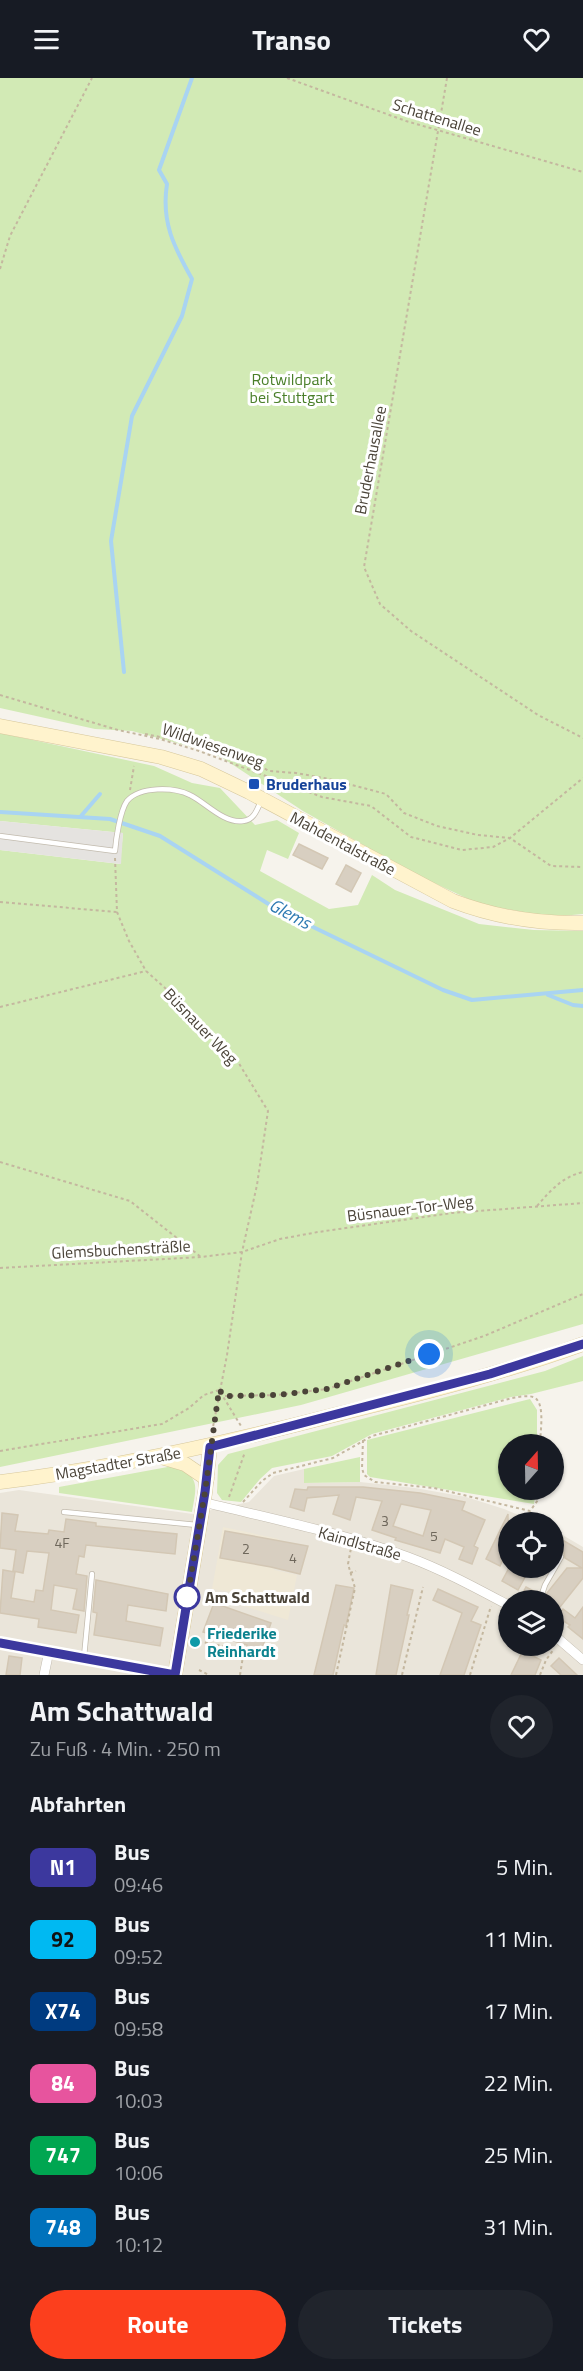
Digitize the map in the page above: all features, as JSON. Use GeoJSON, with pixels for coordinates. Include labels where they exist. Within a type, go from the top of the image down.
{"type":"FeatureCollection","features":[{"type":"Feature","properties":{"kind":"main road","name":"Mahdentalstraße"},"geometry":{"type":"LineString","coordinates":[[0,726],[161,757],[201,769],[453,901],[484,912],[517,919],[583,923]]}},
{"type":"Feature","properties":{"kind":"main road","name":"Magstadter Straße"},"geometry":{"type":"LineString","coordinates":[[0,1482],[210,1447],[490,1374],[583,1344]]}},
{"type":"Feature","properties":{"kind":"main road"},"geometry":{"type":"LineString","coordinates":[[176,1675],[210,1447]]}},
{"type":"Feature","properties":{"kind":"main road"},"geometry":{"type":"LineString","coordinates":[[158,1456],[185,1464],[207,1479]]}},
{"type":"Feature","properties":{"kind":"street","name":"Kaindlstraße"},"geometry":{"type":"LineString","coordinates":[[203,1502],[353,1539],[410,1558],[498,1599]]}},
{"type":"Feature","properties":{"kind":"street"},"geometry":{"type":"LineString","coordinates":[[0,1643],[176,1675]]}},
{"type":"Feature","properties":{"kind":"street"},"geometry":{"type":"LineString","coordinates":[[564,1643],[583,1660]]}},
{"type":"Feature","properties":{"kind":"street"},"geometry":{"type":"LineString","coordinates":[[44,1675],[49,1651]]}},
{"type":"Feature","properties":{"kind":"lane"},"geometry":{"type":"LineString","coordinates":[[0,836],[116,851],[116,839],[127,801],[146,792],[167,789],[189,794],[232,820],[243,821],[253,817],[262,799]]}},
{"type":"Feature","properties":{"kind":"lane"},"geometry":{"type":"LineString","coordinates":[[64,1512],[199,1525]]}},
{"type":"Feature","properties":{"kind":"lane"},"geometry":{"type":"LineString","coordinates":[[84,1657],[92,1574]]}},
{"type":"Feature","properties":{"kind":"path"},"geometry":{"type":"LineString","coordinates":[[0,269],[10,236],[92,78]]}},
{"type":"Feature","properties":{"kind":"path","name":"Schattenallee"},"geometry":{"type":"LineString","coordinates":[[286,78],[357,105],[439,131],[583,172]]}},
{"type":"Feature","properties":{"kind":"path","name":"Bruderhausallee"},"geometry":{"type":"LineString","coordinates":[[447,78],[364,567],[380,604],[411,631],[537,715],[583,738]]}},
{"type":"Feature","properties":{"kind":"path"},"geometry":{"type":"LineString","coordinates":[[0,695],[118,730],[236,752],[269,771],[329,779],[386,794],[404,813],[436,826],[478,835],[510,838],[551,866],[583,867]]}},
{"type":"Feature","properties":{"kind":"path","name":"Wildwiesenweg"},"geometry":{"type":"LineString","coordinates":[[118,730],[160,739],[208,754],[322,797],[371,806],[411,837],[462,850],[493,847],[510,838],[583,778]]}},
{"type":"Feature","properties":{"kind":"path"},"geometry":{"type":"LineString","coordinates":[[148,742],[160,739]]}},
{"type":"Feature","properties":{"kind":"path"},"geometry":{"type":"LineString","coordinates":[[127,801],[134,765]]}},
{"type":"Feature","properties":{"kind":"path","name":"Büsnauer Weg"},"geometry":{"type":"LineString","coordinates":[[116,851],[117,912],[129,941],[146,971],[194,1014],[236,1057],[268,1111],[258,1185],[242,1252],[227,1355],[210,1447]]}},
{"type":"Feature","properties":{"kind":"path"},"geometry":{"type":"LineString","coordinates":[[0,902],[117,912]]}},
{"type":"Feature","properties":{"kind":"path"},"geometry":{"type":"LineString","coordinates":[[0,1007],[146,971]]}},
{"type":"Feature","properties":{"kind":"path"},"geometry":{"type":"LineString","coordinates":[[0,1162],[130,1201],[201,1257]]}},
{"type":"Feature","properties":{"kind":"path"},"geometry":{"type":"LineString","coordinates":[[537,1206],[554,1185],[574,1174],[583,1172]]}},
{"type":"Feature","properties":{"kind":"path","name":"Büsnauer-Tor-Weg"},"geometry":{"type":"LineString","coordinates":[[242,1252],[280,1239],[318,1232],[452,1213],[583,1203]]}},
{"type":"Feature","properties":{"kind":"path","name":"Glemsbuchensträßle"},"geometry":{"type":"LineString","coordinates":[[0,1268],[201,1257],[242,1252]]}},
{"type":"Feature","properties":{"kind":"path"},"geometry":{"type":"LineString","coordinates":[[225,1396],[277,1395],[327,1389],[484,1336],[583,1294]]}},
{"type":"Feature","properties":{"kind":"path"},"geometry":{"type":"LineString","coordinates":[[0,1451],[162,1424],[189,1408],[204,1395],[219,1390],[225,1396],[241,1425]]}},
{"type":"Feature","properties":{"kind":"path"},"geometry":{"type":"LineString","coordinates":[[236,1510],[262,1481],[273,1473],[333,1458],[372,1436],[502,1401],[531,1396],[537,1399],[541,1406],[540,1434]]}},
{"type":"Feature","properties":{"kind":"path"},"geometry":{"type":"LineString","coordinates":[[363,1440],[362,1468],[364,1475],[375,1482],[434,1488],[530,1511],[538,1500]]}},
{"type":"Feature","properties":{"kind":"path"},"geometry":{"type":"LineString","coordinates":[[230,1497],[244,1452]]}},
{"type":"Feature","properties":{"kind":"path"},"geometry":{"type":"LineString","coordinates":[[336,1675],[355,1588],[348,1564],[353,1539]]}},
{"type":"Feature","properties":{"kind":"path"},"geometry":{"type":"LineString","coordinates":[[350,1573],[356,1571]]}},
{"type":"Feature","properties":{"kind":"path"},"geometry":{"type":"LineString","coordinates":[[402,1675],[423,1587]]}},
{"type":"Feature","properties":{"kind":"path"},"geometry":{"type":"LineString","coordinates":[[470,1675],[494,1597]]}},
{"type":"Feature","properties":{"kind":"path"},"geometry":{"type":"LineString","coordinates":[[196,1641],[245,1651],[240,1675]]}},
{"type":"Feature","properties":{"kind":"path"},"geometry":{"type":"LineString","coordinates":[[540,1675],[548,1656]]}},
{"type":"Feature","properties":{"kind":"path"},"geometry":{"type":"LineString","coordinates":[[199,1670],[209,1675]]}},
{"type":"Feature","properties":{"kind":"shaded area"},"geometry":{"type":"Polygon","coordinates":[[[0,821],[123,833],[121,864],[0,850],[0,821]]]}},
{"type":"Feature","properties":{"kind":"shaded area"},"geometry":{"type":"Polygon","coordinates":[[[304,1469],[304,1483],[360,1482],[466,1497],[511,1512],[498,1512],[498,1578],[564,1578],[564,1536],[583,1547],[583,1675],[0,1675],[0,1493],[19,1490],[193,1514],[249,1502],[274,1476],[304,1469]]]}},
{"type":"Feature","properties":{"kind":"shaded area"},"geometry":{"type":"Polygon","coordinates":[[[223,1527],[279,1539],[274,1570],[297,1575],[288,1620],[237,1604],[238,1593],[212,1589],[223,1527]]]}},
{"type":"Feature","properties":{"kind":"green space","name":"Rotwildpark bei Stuttgart"},"geometry":{"type":"Polygon","coordinates":[[[0,78],[583,78],[583,914],[550,917],[479,904],[415,874],[303,811],[221,757],[207,751],[132,731],[95,729],[0,708],[0,78]]]}},
{"type":"Feature","properties":{"kind":"green space"},"geometry":{"type":"Polygon","coordinates":[[[0,733],[154,766],[192,783],[220,788],[255,825],[277,820],[299,833],[288,859],[267,850],[260,871],[329,909],[358,905],[372,875],[395,890],[479,924],[534,930],[583,931],[583,1324],[301,1405],[0,1467],[0,850],[120,864],[123,833],[0,821],[0,733]]]}},
{"type":"Feature","properties":{"kind":"green space"},"geometry":{"type":"Polygon","coordinates":[[[583,1356],[583,1381],[511,1397],[372,1434],[332,1456],[272,1468],[241,1502],[222,1500],[217,1493],[218,1465],[228,1454],[545,1371],[583,1356]]]}},
{"type":"Feature","properties":{"kind":"green space"},"geometry":{"type":"Polygon","coordinates":[[[530,1399],[537,1410],[537,1434],[498,1434],[498,1498],[370,1477],[367,1474],[367,1440],[530,1399]]]}},
{"type":"Feature","properties":{"kind":"green space"},"geometry":{"type":"Polygon","coordinates":[[[360,1457],[360,1482],[304,1483],[304,1469],[360,1457]]]}},
{"type":"Feature","properties":{"kind":"green space"},"geometry":{"type":"Polygon","coordinates":[[[173,1466],[188,1474],[195,1483],[192,1512],[59,1493],[59,1487],[173,1466]]]}},
{"type":"Feature","properties":{"kind":"green space"},"geometry":{"type":"Polygon","coordinates":[[[510,1500],[535,1500],[534,1504],[510,1500]]]}},
{"type":"Feature","properties":{"kind":"building"},"geometry":{"type":"Polygon","coordinates":[[[299,844],[328,858],[322,869],[293,855],[299,844]]]}},
{"type":"Feature","properties":{"kind":"building"},"geometry":{"type":"Polygon","coordinates":[[[346,865],[361,873],[351,892],[336,884],[346,865]]]}},
{"type":"Feature","properties":{"kind":"building"},"geometry":{"type":"Polygon","coordinates":[[[308,1487],[363,1487],[420,1493],[465,1502],[462,1510],[485,1520],[474,1546],[478,1548],[472,1564],[459,1559],[464,1547],[445,1539],[440,1553],[395,1540],[396,1538],[372,1530],[382,1501],[356,1497],[350,1520],[333,1514],[339,1495],[307,1498],[304,1511],[290,1507],[295,1489],[307,1490],[308,1487]],[[401,1504],[393,1526],[423,1536],[431,1510],[401,1504]]]}},
{"type":"Feature","properties":{"kind":"building"},"geometry":{"type":"Polygon","coordinates":[[[2,1513],[18,1515],[15,1531],[48,1534],[49,1530],[64,1532],[66,1519],[96,1523],[96,1526],[177,1534],[175,1554],[86,1545],[84,1557],[79,1556],[76,1574],[87,1576],[84,1611],[73,1609],[77,1589],[54,1585],[51,1610],[79,1615],[76,1633],[38,1627],[39,1619],[0,1613],[3,1570],[15,1572],[11,1598],[34,1602],[36,1590],[43,1591],[49,1553],[27,1551],[23,1573],[13,1571],[16,1550],[0,1548],[2,1513]]]}},
{"type":"Feature","properties":{"kind":"building"},"geometry":{"type":"Polygon","coordinates":[[[225,1531],[308,1546],[300,1574],[220,1558],[225,1531]]]}},
{"type":"Feature","properties":{"kind":"building"},"geometry":{"type":"Polygon","coordinates":[[[498,1534],[498,1565],[486,1559],[498,1534]]]}},
{"type":"Feature","properties":{"kind":"building"},"geometry":{"type":"Polygon","coordinates":[[[564,1541],[583,1552],[583,1578],[564,1602],[564,1590],[549,1590],[559,1578],[564,1578],[567,1568],[582,1568],[565,1558],[564,1541]]]}},
{"type":"Feature","properties":{"kind":"building"},"geometry":{"type":"Polygon","coordinates":[[[504,1578],[525,1578],[518,1590],[502,1581],[504,1578]]]}},
{"type":"Feature","properties":{"kind":"building"},"geometry":{"type":"Polygon","coordinates":[[[96,1580],[168,1594],[166,1611],[128,1605],[126,1621],[163,1628],[160,1646],[94,1635],[97,1613],[93,1612],[96,1580]]]}},
{"type":"Feature","properties":{"kind":"building"},"geometry":{"type":"Polygon","coordinates":[[[336,1585],[354,1588],[346,1626],[344,1625],[333,1675],[314,1675],[336,1585]]]}},
{"type":"Feature","properties":{"kind":"building"},"geometry":{"type":"Polygon","coordinates":[[[391,1585],[413,1590],[407,1615],[409,1615],[396,1675],[376,1675],[391,1585]]]}},
{"type":"Feature","properties":{"kind":"building"},"geometry":{"type":"Polygon","coordinates":[[[438,1589],[478,1607],[471,1621],[481,1625],[464,1675],[440,1675],[462,1613],[433,1600],[438,1589]]]}},
{"type":"Feature","properties":{"kind":"building"},"geometry":{"type":"Polygon","coordinates":[[[214,1603],[271,1623],[259,1657],[246,1656],[247,1645],[203,1632],[214,1603]]]}},
{"type":"Feature","properties":{"kind":"building"},"geometry":{"type":"Polygon","coordinates":[[[583,1607],[583,1639],[564,1621],[564,1610],[575,1618],[583,1607]]]}},
{"type":"Feature","properties":{"kind":"building"},"geometry":{"type":"Polygon","coordinates":[[[9,1656],[22,1658],[20,1675],[6,1675],[9,1656]]]}},
{"type":"Feature","properties":{"kind":"building"},"geometry":{"type":"Polygon","coordinates":[[[520,1656],[533,1656],[541,1660],[535,1675],[511,1675],[520,1656]]]}},
{"type":"Feature","properties":{"kind":"building"},"geometry":{"type":"Polygon","coordinates":[[[559,1658],[577,1675],[561,1675],[551,1666],[559,1658]]]}},
{"type":"Feature","properties":{"kind":"waterway"},"geometry":{"type":"LineString","coordinates":[[124,672],[111,541],[132,416],[182,316],[192,279],[170,234],[166,210],[167,184],[159,170],[192,78]]}},
{"type":"Feature","properties":{"kind":"waterway"},"geometry":{"type":"LineString","coordinates":[[81,816],[100,794]]}},
{"type":"Feature","properties":{"kind":"waterway","name":"Glems"},"geometry":{"type":"LineString","coordinates":[[0,812],[110,819],[160,836],[278,910],[443,990],[472,1000],[583,990]]}},
{"type":"Feature","properties":{"kind":"waterway","name":"Glems"},"geometry":{"type":"LineString","coordinates":[[548,995],[573,1005],[583,1006]]}},
{"type":"Feature","properties":{"kind":"bus line","name":"N1"},"geometry":{"type":"LineString","coordinates":[[0,1643],[175,1675],[205,1492],[210,1447],[490,1374],[583,1344]]}},
{"type":"Feature","properties":{"kind":"place","name":"Bruderhaus"},"geometry":{"type":"Point","coordinates":[254,784]}},
{"type":"Feature","properties":{"kind":"place","name":"Am Schattwald"},"geometry":{"type":"Point","coordinates":[187,1597]}},
{"type":"Feature","properties":{"kind":"place","name":"Friederike Reinhardt"},"geometry":{"type":"Point","coordinates":[195,1642]}},
{"type":"Feature","properties":{"kind":"route"},"geometry":{"type":"LineString","coordinates":[[187,1597],[187,1599],[219,1390],[225,1396],[277,1395],[327,1389],[429,1354]]}}]}
